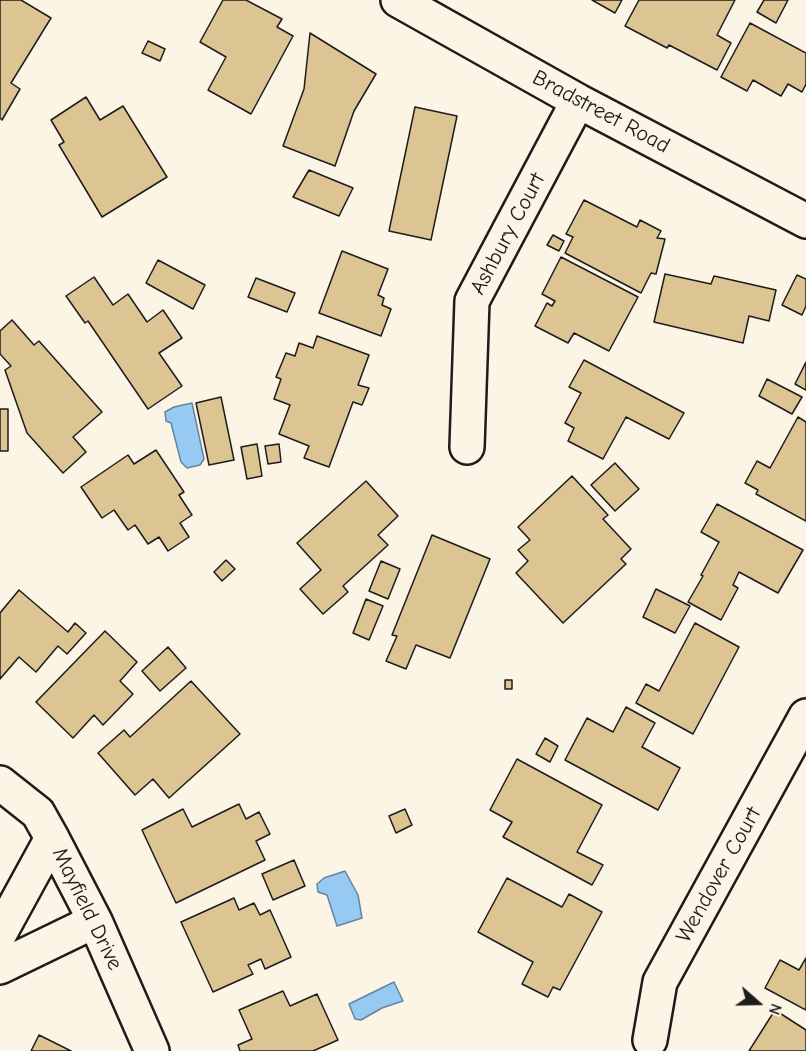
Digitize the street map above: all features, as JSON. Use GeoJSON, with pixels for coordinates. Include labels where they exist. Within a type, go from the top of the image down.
{"type":"FeatureCollection","features":[{"type":"Feature","properties":{"kind":"street","name":"Bradstreet Road"},"geometry":{"type":"LineString","coordinates":[[398,0],[578,101],[806,221]]}},
{"type":"Feature","properties":{"kind":"street","name":"Ashbury Court"},"geometry":{"type":"LineString","coordinates":[[467,447],[472,301],[578,101]]}},
{"type":"Feature","properties":{"kind":"street","name":"Wendover Court"},"geometry":{"type":"LineString","coordinates":[[651,1040],[660,982],[806,716]]}},
{"type":"Feature","properties":{"kind":"street","name":"Mayfield Drive"},"geometry":{"type":"LineString","coordinates":[[0,783],[38,813],[95,921],[152,1051]]}},
{"type":"Feature","properties":{"kind":"street"},"geometry":{"type":"LineString","coordinates":[[0,933],[52,838]]}},
{"type":"Feature","properties":{"kind":"street"},"geometry":{"type":"LineString","coordinates":[[0,967],[95,921]]}},
{"type":"Feature","properties":{"kind":"water"},"geometry":{"type":"Polygon","coordinates":[[[192,403],[204,459],[200,465],[187,468],[181,462],[171,423],[166,421],[165,412],[174,407],[192,403]]]}},
{"type":"Feature","properties":{"kind":"water"},"geometry":{"type":"Polygon","coordinates":[[[345,871],[358,895],[362,918],[337,926],[327,895],[318,892],[317,884],[324,878],[345,871]]]}},
{"type":"Feature","properties":{"kind":"water"},"geometry":{"type":"Polygon","coordinates":[[[394,982],[403,1001],[382,1008],[361,1020],[355,1019],[349,1004],[394,982]]]}},
{"type":"Feature","properties":{"kind":"building"},"geometry":{"type":"Polygon","coordinates":[[[0,0],[21,0],[51,18],[11,83],[20,89],[2,120],[0,118],[0,0]]]}},
{"type":"Feature","properties":{"kind":"building"},"geometry":{"type":"Polygon","coordinates":[[[223,0],[246,0],[282,19],[277,27],[293,36],[251,114],[208,90],[226,57],[200,42],[223,0]]]}},
{"type":"Feature","properties":{"kind":"building"},"geometry":{"type":"Polygon","coordinates":[[[592,0],[622,0],[615,13],[592,0]]]}},
{"type":"Feature","properties":{"kind":"building"},"geometry":{"type":"Polygon","coordinates":[[[639,0],[735,0],[717,35],[731,43],[717,70],[669,45],[667,48],[625,26],[639,0]]]}},
{"type":"Feature","properties":{"kind":"building"},"geometry":{"type":"Polygon","coordinates":[[[764,0],[788,0],[776,23],[757,12],[764,0]]]}},
{"type":"Feature","properties":{"kind":"building"},"geometry":{"type":"Polygon","coordinates":[[[750,23],[806,53],[806,84],[802,92],[788,84],[781,96],[753,80],[747,91],[721,77],[750,23]]]}},
{"type":"Feature","properties":{"kind":"building"},"geometry":{"type":"Polygon","coordinates":[[[310,33],[376,74],[354,111],[335,166],[283,146],[304,89],[310,33]]]}},
{"type":"Feature","properties":{"kind":"building"},"geometry":{"type":"Polygon","coordinates":[[[148,41],[165,49],[160,61],[142,53],[148,41]]]}},
{"type":"Feature","properties":{"kind":"building"},"geometry":{"type":"Polygon","coordinates":[[[86,97],[100,120],[123,106],[167,177],[102,217],[59,145],[64,142],[51,120],[86,97]]]}},
{"type":"Feature","properties":{"kind":"building"},"geometry":{"type":"Polygon","coordinates":[[[415,107],[457,116],[431,240],[389,231],[415,107]]]}},
{"type":"Feature","properties":{"kind":"building"},"geometry":{"type":"Polygon","coordinates":[[[309,170],[353,188],[339,216],[293,197],[309,170]]]}},
{"type":"Feature","properties":{"kind":"building"},"geometry":{"type":"Polygon","coordinates":[[[584,200],[637,227],[640,220],[661,231],[657,238],[665,239],[656,274],[651,273],[641,293],[565,253],[573,237],[566,234],[584,200]]]}},
{"type":"Feature","properties":{"kind":"building"},"geometry":{"type":"Polygon","coordinates":[[[553,235],[564,241],[559,251],[547,245],[553,235]]]}},
{"type":"Feature","properties":{"kind":"building"},"geometry":{"type":"Polygon","coordinates":[[[342,251],[388,269],[378,295],[384,298],[382,305],[391,309],[381,336],[319,313],[342,251]]]}},
{"type":"Feature","properties":{"kind":"building"},"geometry":{"type":"Polygon","coordinates":[[[561,257],[638,297],[609,351],[574,333],[568,343],[535,326],[547,303],[552,306],[555,301],[542,294],[561,257]]]}},
{"type":"Feature","properties":{"kind":"building"},"geometry":{"type":"Polygon","coordinates":[[[158,260],[205,285],[193,309],[146,283],[158,260]]]}},
{"type":"Feature","properties":{"kind":"building"},"geometry":{"type":"Polygon","coordinates":[[[665,274],[711,284],[714,276],[776,290],[769,321],[749,316],[743,343],[654,322],[665,274]]]}},
{"type":"Feature","properties":{"kind":"building"},"geometry":{"type":"Polygon","coordinates":[[[797,275],[806,279],[806,306],[802,315],[782,305],[797,275]]]}},
{"type":"Feature","properties":{"kind":"building"},"geometry":{"type":"Polygon","coordinates":[[[94,277],[113,305],[128,294],[147,322],[163,310],[182,338],[159,353],[182,386],[148,409],[88,321],[85,323],[66,296],[94,277]]]}},
{"type":"Feature","properties":{"kind":"building"},"geometry":{"type":"Polygon","coordinates":[[[256,278],[295,293],[287,312],[248,297],[256,278]]]}},
{"type":"Feature","properties":{"kind":"building"},"geometry":{"type":"Polygon","coordinates":[[[12,320],[34,345],[39,341],[102,412],[73,437],[86,452],[63,473],[27,433],[5,370],[11,366],[0,354],[0,331],[12,320]]]}},
{"type":"Feature","properties":{"kind":"building"},"geometry":{"type":"Polygon","coordinates":[[[317,336],[369,355],[358,385],[369,388],[362,405],[353,402],[329,467],[304,458],[309,446],[279,434],[290,405],[274,399],[281,379],[276,377],[286,353],[295,356],[299,343],[313,348],[317,336]]]}},
{"type":"Feature","properties":{"kind":"building"},"geometry":{"type":"Polygon","coordinates":[[[584,360],[684,413],[669,439],[626,417],[603,459],[568,441],[574,428],[565,423],[581,393],[569,387],[584,360]]]}},
{"type":"Feature","properties":{"kind":"building"},"geometry":{"type":"Polygon","coordinates":[[[806,362],[806,390],[795,384],[806,362]]]}},
{"type":"Feature","properties":{"kind":"building"},"geometry":{"type":"Polygon","coordinates":[[[767,379],[802,397],[792,414],[759,396],[767,379]]]}},
{"type":"Feature","properties":{"kind":"building"},"geometry":{"type":"Polygon","coordinates":[[[221,397],[234,460],[209,465],[196,403],[221,397]]]}},
{"type":"Feature","properties":{"kind":"building"},"geometry":{"type":"Polygon","coordinates":[[[0,409],[8,409],[8,451],[0,451],[0,409]]]}},
{"type":"Feature","properties":{"kind":"building"},"geometry":{"type":"Polygon","coordinates":[[[798,417],[806,422],[806,521],[756,494],[758,490],[745,483],[757,461],[770,468],[798,417]]]}},
{"type":"Feature","properties":{"kind":"building"},"geometry":{"type":"Polygon","coordinates":[[[257,444],[262,476],[247,479],[241,447],[257,444]]]}},
{"type":"Feature","properties":{"kind":"building"},"geometry":{"type":"Polygon","coordinates":[[[279,444],[281,462],[268,464],[265,446],[279,444]]]}},
{"type":"Feature","properties":{"kind":"building"},"geometry":{"type":"Polygon","coordinates":[[[156,450],[184,492],[179,495],[192,515],[180,523],[189,537],[168,551],[159,537],[148,544],[135,525],[128,530],[114,510],[102,518],[81,487],[128,455],[134,464],[156,450]]]}},
{"type":"Feature","properties":{"kind":"building"},"geometry":{"type":"Polygon","coordinates":[[[615,463],[639,489],[615,511],[591,485],[615,463]]]}},
{"type":"Feature","properties":{"kind":"building"},"geometry":{"type":"Polygon","coordinates":[[[572,476],[608,515],[603,519],[631,549],[621,559],[626,564],[563,623],[516,573],[528,561],[518,550],[530,540],[518,527],[572,476]]]}},
{"type":"Feature","properties":{"kind":"building"},"geometry":{"type":"Polygon","coordinates":[[[366,481],[398,516],[378,535],[388,545],[343,586],[348,592],[323,614],[300,589],[321,570],[297,543],[366,481]]]}},
{"type":"Feature","properties":{"kind":"building"},"geometry":{"type":"Polygon","coordinates":[[[717,504],[803,550],[778,593],[739,572],[733,585],[738,588],[721,620],[688,602],[719,542],[701,532],[717,504]]]}},
{"type":"Feature","properties":{"kind":"building"},"geometry":{"type":"Polygon","coordinates":[[[432,535],[490,559],[450,658],[416,645],[406,669],[386,661],[397,636],[392,635],[432,535]]]}},
{"type":"Feature","properties":{"kind":"building"},"geometry":{"type":"Polygon","coordinates":[[[226,560],[235,569],[222,581],[214,572],[226,560]]]}},
{"type":"Feature","properties":{"kind":"building"},"geometry":{"type":"Polygon","coordinates":[[[381,561],[400,569],[388,599],[369,591],[381,561]]]}},
{"type":"Feature","properties":{"kind":"building"},"geometry":{"type":"Polygon","coordinates":[[[656,589],[690,606],[675,633],[643,617],[656,589]]]}},
{"type":"Feature","properties":{"kind":"building"},"geometry":{"type":"Polygon","coordinates":[[[19,590],[68,632],[75,623],[86,633],[67,654],[58,646],[36,672],[19,657],[0,679],[0,613],[19,590]]]}},
{"type":"Feature","properties":{"kind":"building"},"geometry":{"type":"Polygon","coordinates":[[[366,599],[383,606],[369,640],[353,633],[366,599]]]}},
{"type":"Feature","properties":{"kind":"building"},"geometry":{"type":"Polygon","coordinates":[[[695,623],[739,647],[693,734],[636,703],[646,684],[659,691],[695,623]]]}},
{"type":"Feature","properties":{"kind":"building"},"geometry":{"type":"Polygon","coordinates":[[[105,631],[137,662],[120,681],[133,694],[103,725],[94,715],[73,738],[36,702],[105,631]]]}},
{"type":"Feature","properties":{"kind":"building"},"geometry":{"type":"Polygon","coordinates":[[[168,647],[186,668],[160,691],[142,671],[168,647]]]}},
{"type":"Feature","properties":{"kind":"building"},"geometry":{"type":"Polygon","coordinates":[[[505,680],[512,680],[512,689],[505,689],[505,680]]]}},
{"type":"Feature","properties":{"kind":"building"},"geometry":{"type":"Polygon","coordinates":[[[191,681],[240,734],[169,798],[153,779],[135,795],[98,753],[124,730],[130,737],[191,681]]]}},
{"type":"Feature","properties":{"kind":"building"},"geometry":{"type":"Polygon","coordinates":[[[626,707],[655,723],[642,747],[680,768],[658,810],[565,760],[587,718],[613,732],[626,707]]]}},
{"type":"Feature","properties":{"kind":"building"},"geometry":{"type":"Polygon","coordinates":[[[545,738],[558,746],[550,762],[536,754],[545,738]]]}},
{"type":"Feature","properties":{"kind":"building"},"geometry":{"type":"Polygon","coordinates":[[[517,759],[602,805],[577,852],[603,865],[592,885],[503,837],[512,822],[490,810],[517,759]]]}},
{"type":"Feature","properties":{"kind":"building"},"geometry":{"type":"Polygon","coordinates":[[[239,804],[246,819],[259,812],[270,834],[256,841],[265,860],[176,903],[142,830],[183,809],[192,827],[239,804]]]}},
{"type":"Feature","properties":{"kind":"building"},"geometry":{"type":"Polygon","coordinates":[[[405,809],[412,825],[396,833],[389,816],[405,809]]]}},
{"type":"Feature","properties":{"kind":"building"},"geometry":{"type":"Polygon","coordinates":[[[294,860],[305,886],[273,900],[262,874],[294,860]]]}},
{"type":"Feature","properties":{"kind":"building"},"geometry":{"type":"Polygon","coordinates":[[[507,878],[562,907],[569,894],[602,912],[560,990],[553,987],[548,997],[522,984],[533,962],[478,932],[507,878]]]}},
{"type":"Feature","properties":{"kind":"building"},"geometry":{"type":"Polygon","coordinates":[[[234,898],[239,910],[254,903],[260,915],[270,910],[291,957],[265,969],[261,959],[248,965],[253,974],[213,992],[181,922],[234,898]]]}},
{"type":"Feature","properties":{"kind":"building"},"geometry":{"type":"Polygon","coordinates":[[[806,958],[806,1010],[765,988],[780,960],[799,970],[806,958]]]}},
{"type":"Feature","properties":{"kind":"building"},"geometry":{"type":"Polygon","coordinates":[[[283,991],[290,1006],[317,994],[338,1040],[313,1051],[240,1051],[238,1045],[252,1039],[239,1010],[283,991]]]}},
{"type":"Feature","properties":{"kind":"building"},"geometry":{"type":"Polygon","coordinates":[[[775,1010],[806,1030],[806,1051],[749,1051],[775,1010]]]}},
{"type":"Feature","properties":{"kind":"building"},"geometry":{"type":"Polygon","coordinates":[[[39,1035],[71,1051],[31,1051],[39,1035]]]}}]}
